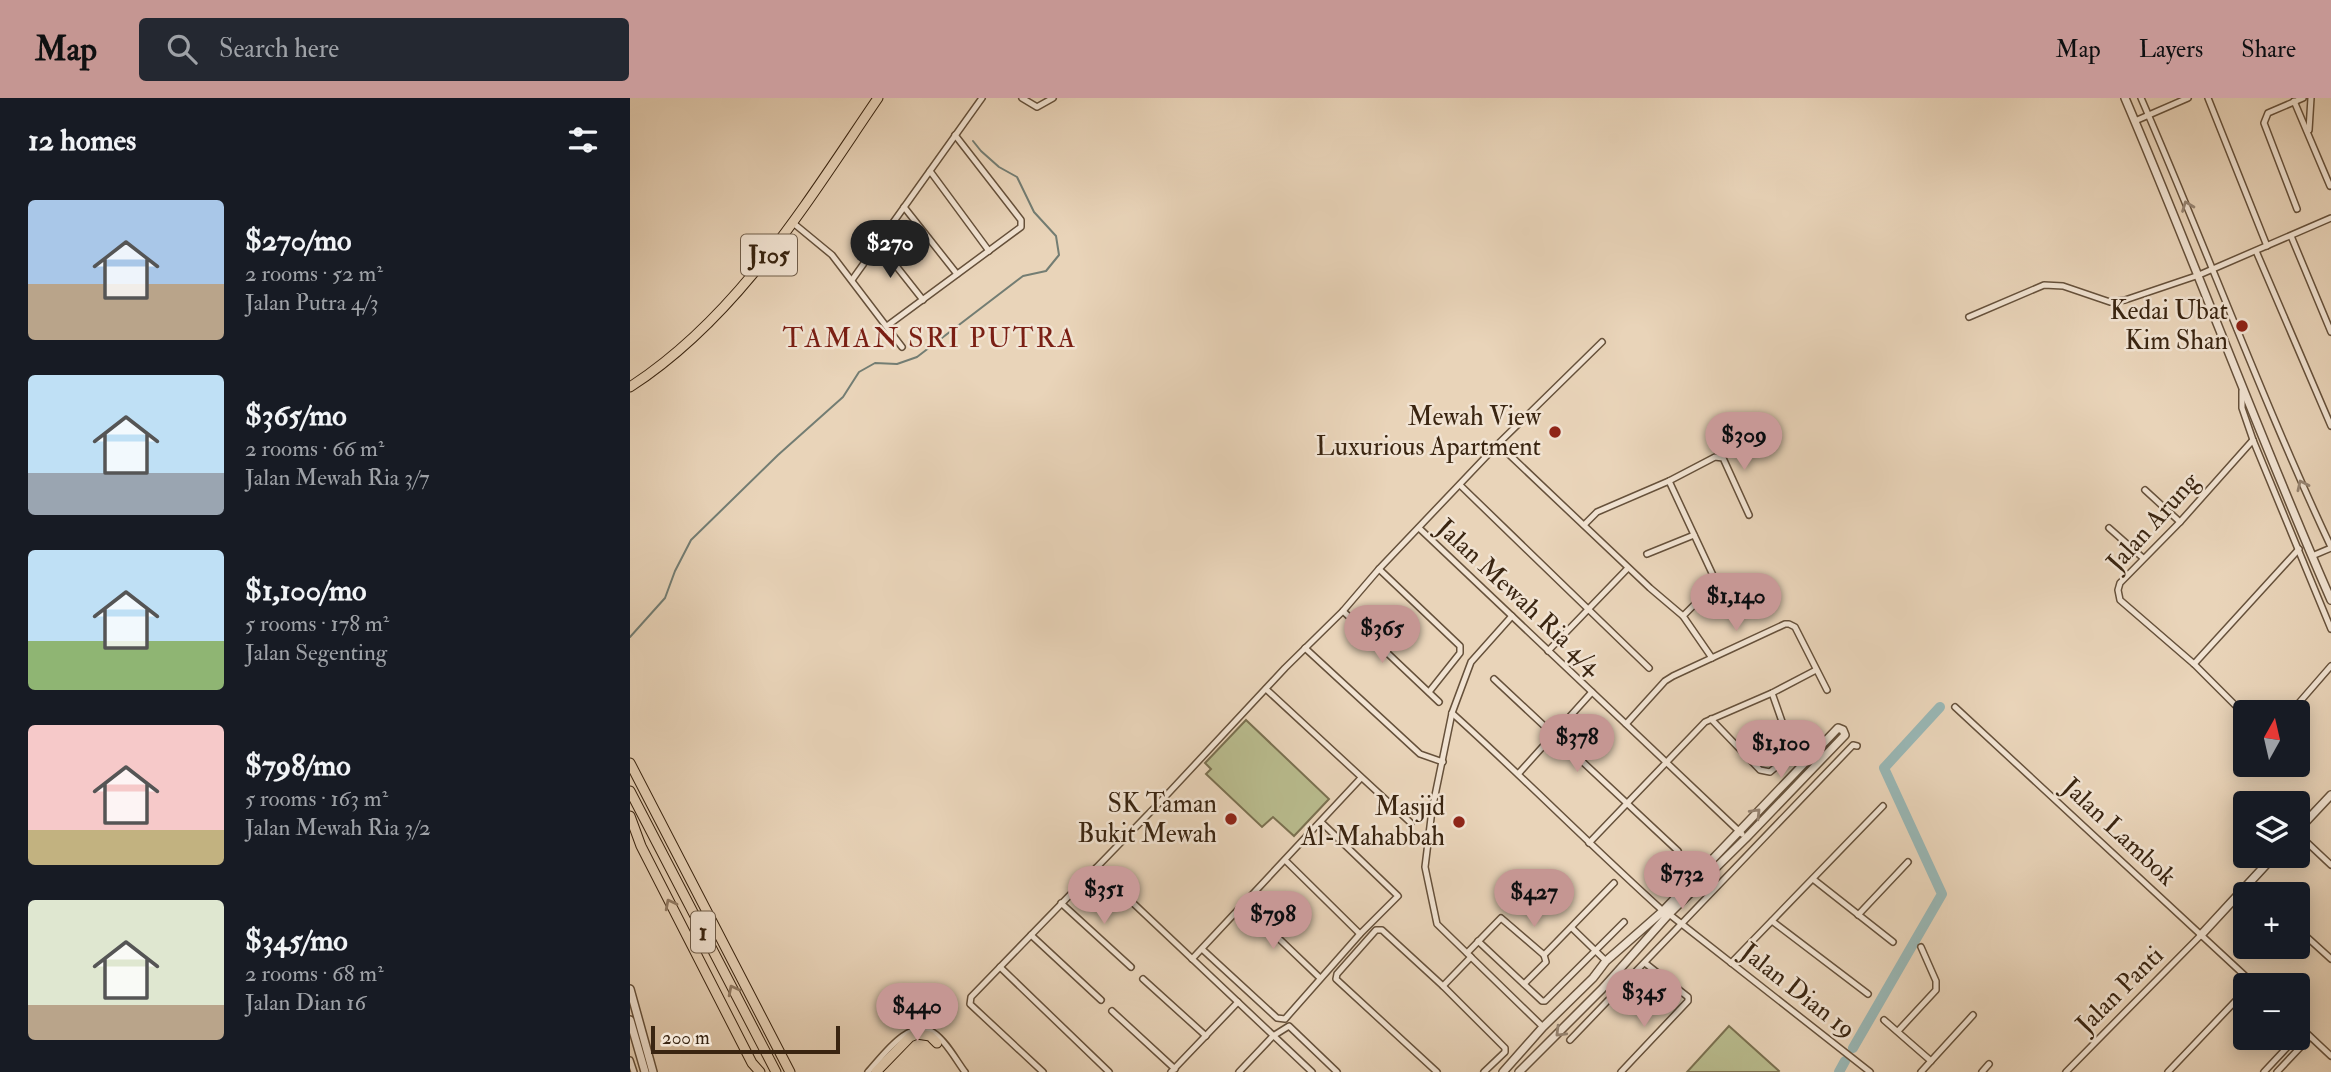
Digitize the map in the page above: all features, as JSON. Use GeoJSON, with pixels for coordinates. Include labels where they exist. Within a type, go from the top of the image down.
{"type":"FeatureCollection","features":[{"type":"Feature","properties":{"kind":"main road","name":"J105"},"geometry":{"type":"LineString","coordinates":[[630,387],[702,327],[744,284],[777,245],[878,98]]}},
{"type":"Feature","properties":{"kind":"main road","name":"1"},"geometry":{"type":"LineString","coordinates":[[630,763],[790,1072]]}},
{"type":"Feature","properties":{"kind":"main road","name":"1"},"geometry":{"type":"LineString","coordinates":[[630,791],[776,1072]]}},
{"type":"Feature","properties":{"kind":"main road"},"geometry":{"type":"LineString","coordinates":[[630,816],[641,846],[752,1063],[760,1072]]}},
{"type":"Feature","properties":{"kind":"main road"},"geometry":{"type":"LineString","coordinates":[[876,1072],[916,1034],[930,1036],[937,1043],[927,1040]]}},
{"type":"Feature","properties":{"kind":"main road"},"geometry":{"type":"LineString","coordinates":[[882,1072],[907,1043]]}},
{"type":"Feature","properties":{"kind":"street"},"geometry":{"type":"LineString","coordinates":[[852,280],[982,98]]}},
{"type":"Feature","properties":{"kind":"street"},"geometry":{"type":"LineString","coordinates":[[1022,98],[1037,107],[1053,98]]}},
{"type":"Feature","properties":{"kind":"street"},"geometry":{"type":"LineString","coordinates":[[2125,98],[2331,600]]}},
{"type":"Feature","properties":{"kind":"street"},"geometry":{"type":"LineString","coordinates":[[2141,98],[2182,191],[2211,270],[2299,478],[2331,547],[2312,556]]}},
{"type":"Feature","properties":{"kind":"street"},"geometry":{"type":"LineString","coordinates":[[2134,121],[2188,98]]}},
{"type":"Feature","properties":{"kind":"street"},"geometry":{"type":"LineString","coordinates":[[2208,98],[2267,246]]}},
{"type":"Feature","properties":{"kind":"street"},"geometry":{"type":"LineString","coordinates":[[2297,209],[2264,117],[2303,98]]}},
{"type":"Feature","properties":{"kind":"street"},"geometry":{"type":"LineString","coordinates":[[2308,133],[2311,98]]}},
{"type":"Feature","properties":{"kind":"street"},"geometry":{"type":"LineString","coordinates":[[2294,101],[2330,186]]}},
{"type":"Feature","properties":{"kind":"street"},"geometry":{"type":"LineString","coordinates":[[887,326],[989,251],[1021,224],[955,135]]}},
{"type":"Feature","properties":{"kind":"street"},"geometry":{"type":"LineString","coordinates":[[930,171],[989,251]]}},
{"type":"Feature","properties":{"kind":"street"},"geometry":{"type":"LineString","coordinates":[[904,207],[957,274]]}},
{"type":"Feature","properties":{"kind":"street"},"geometry":{"type":"LineString","coordinates":[[1969,317],[2044,285],[2063,286],[2110,302],[2125,300],[2199,275],[2330,219],[2331,229]]}},
{"type":"Feature","properties":{"kind":"street"},"geometry":{"type":"LineString","coordinates":[[792,222],[832,255],[902,347]]}},
{"type":"Feature","properties":{"kind":"street"},"geometry":{"type":"LineString","coordinates":[[2291,236],[2331,332]]}},
{"type":"Feature","properties":{"kind":"street"},"geometry":{"type":"LineString","coordinates":[[878,243],[923,300]]}},
{"type":"Feature","properties":{"kind":"street"},"geometry":{"type":"LineString","coordinates":[[2256,250],[2331,426]]}},
{"type":"Feature","properties":{"kind":"street"},"geometry":{"type":"LineString","coordinates":[[1043,1072],[970,1004],[971,997],[1343,611],[1379,569],[1498,444],[1602,342]]}},
{"type":"Feature","properties":{"kind":"street"},"geometry":{"type":"LineString","coordinates":[[2241,386],[2242,408],[2253,440],[2331,629]]}},
{"type":"Feature","properties":{"kind":"street","name":"Jalan Arung"},"geometry":{"type":"LineString","coordinates":[[2233,703],[2194,664],[2120,600],[2118,590],[2120,583],[2180,522],[2253,440]]}},
{"type":"Feature","properties":{"kind":"street"},"geometry":{"type":"LineString","coordinates":[[1498,444],[1628,568],[1683,616],[1712,658]]}},
{"type":"Feature","properties":{"kind":"street"},"geometry":{"type":"LineString","coordinates":[[1584,525],[1597,512],[1718,457],[1723,458],[1749,515]]}},
{"type":"Feature","properties":{"kind":"street"},"geometry":{"type":"LineString","coordinates":[[1669,481],[1718,586],[1717,590],[1697,602],[1683,616]]}},
{"type":"Feature","properties":{"kind":"street"},"geometry":{"type":"LineString","coordinates":[[1460,485],[1649,668]]}},
{"type":"Feature","properties":{"kind":"street"},"geometry":{"type":"LineString","coordinates":[[2145,490],[2180,522]]}},
{"type":"Feature","properties":{"kind":"street","name":"Jalan Mewah Ria 4/4"},"geometry":{"type":"LineString","coordinates":[[1419,528],[1746,838]]}},
{"type":"Feature","properties":{"kind":"street"},"geometry":{"type":"LineString","coordinates":[[2109,528],[2143,558]]}},
{"type":"Feature","properties":{"kind":"street"},"geometry":{"type":"LineString","coordinates":[[1647,554],[1694,535]]}},
{"type":"Feature","properties":{"kind":"street"},"geometry":{"type":"LineString","coordinates":[[2194,664],[2298,549]]}},
{"type":"Feature","properties":{"kind":"street"},"geometry":{"type":"LineString","coordinates":[[1548,651],[1628,568]]}},
{"type":"Feature","properties":{"kind":"street"},"geometry":{"type":"LineString","coordinates":[[1379,569],[1460,646],[1460,653],[1429,692]]}},
{"type":"Feature","properties":{"kind":"street"},"geometry":{"type":"LineString","coordinates":[[1343,611],[1439,702]]}},
{"type":"Feature","properties":{"kind":"street"},"geometry":{"type":"LineString","coordinates":[[1511,616],[1471,662],[1452,713],[1432,810],[1425,867],[1437,924],[1543,1027]]}},
{"type":"Feature","properties":{"kind":"street"},"geometry":{"type":"LineString","coordinates":[[1626,724],[1665,681],[1789,624],[1795,628],[1827,690]]}},
{"type":"Feature","properties":{"kind":"street"},"geometry":{"type":"LineString","coordinates":[[1306,648],[1420,754],[1443,762]]}},
{"type":"Feature","properties":{"kind":"street"},"geometry":{"type":"LineString","coordinates":[[2301,700],[2331,666]]}},
{"type":"Feature","properties":{"kind":"street"},"geometry":{"type":"LineString","coordinates":[[1589,843],[1705,722],[1772,693],[1816,670]]}},
{"type":"Feature","properties":{"kind":"street"},"geometry":{"type":"LineString","coordinates":[[1494,679],[1678,851]]}},
{"type":"Feature","properties":{"kind":"street"},"geometry":{"type":"LineString","coordinates":[[1266,689],[1411,823]]}},
{"type":"Feature","properties":{"kind":"street"},"geometry":{"type":"LineString","coordinates":[[1519,773],[1592,692]]}},
{"type":"Feature","properties":{"kind":"street"},"geometry":{"type":"LineString","coordinates":[[1711,719],[1760,770],[1770,772],[1790,755],[1792,750],[1772,693]]}},
{"type":"Feature","properties":{"kind":"street","name":"Jalan Lambok"},"geometry":{"type":"LineString","coordinates":[[1955,707],[2242,973]]}},
{"type":"Feature","properties":{"kind":"street","name":"Jalan Dian 19"},"geometry":{"type":"LineString","coordinates":[[1452,713],[1666,912],[1870,1072]]}},
{"type":"Feature","properties":{"kind":"street"},"geometry":{"type":"LineString","coordinates":[[1503,1072],[1606,961],[1666,912],[1746,838],[1845,736],[1843,730],[1838,728],[1739,831],[1666,912],[1605,985],[1519,1072]]}},
{"type":"Feature","properties":{"kind":"street"},"geometry":{"type":"LineString","coordinates":[[1570,1040],[1853,745],[1857,746]]}},
{"type":"Feature","properties":{"kind":"street"},"geometry":{"type":"LineString","coordinates":[[1192,959],[1361,778]]}},
{"type":"Feature","properties":{"kind":"street"},"geometry":{"type":"LineString","coordinates":[[2310,819],[2331,795]]}},
{"type":"Feature","properties":{"kind":"street"},"geometry":{"type":"LineString","coordinates":[[1731,963],[1883,806]]}},
{"type":"Feature","properties":{"kind":"street"},"geometry":{"type":"LineString","coordinates":[[1202,949],[1277,1018],[1285,1019],[1360,934],[1398,896],[1321,822]]}},
{"type":"Feature","properties":{"kind":"street"},"geometry":{"type":"LineString","coordinates":[[2310,844],[2331,865]]}},
{"type":"Feature","properties":{"kind":"street"},"geometry":{"type":"LineString","coordinates":[[1285,860],[1360,934]]}},
{"type":"Feature","properties":{"kind":"street"},"geometry":{"type":"LineString","coordinates":[[1858,915],[1908,862]]}},
{"type":"Feature","properties":{"kind":"street"},"geometry":{"type":"LineString","coordinates":[[2250,882],[2263,868]]}},
{"type":"Feature","properties":{"kind":"street"},"geometry":{"type":"LineString","coordinates":[[1096,869],[1312,1072]]}},
{"type":"Feature","properties":{"kind":"street"},"geometry":{"type":"LineString","coordinates":[[1813,879],[1893,942]]}},
{"type":"Feature","properties":{"kind":"street"},"geometry":{"type":"LineString","coordinates":[[1544,956],[1615,883]]}},
{"type":"Feature","properties":{"kind":"street"},"geometry":{"type":"LineString","coordinates":[[2202,935],[2233,901]]}},
{"type":"Feature","properties":{"kind":"street"},"geometry":{"type":"LineString","coordinates":[[1060,904],[1131,967]]}},
{"type":"Feature","properties":{"kind":"street"},"geometry":{"type":"LineString","coordinates":[[1243,904],[1321,978]]}},
{"type":"Feature","properties":{"kind":"street"},"geometry":{"type":"LineString","coordinates":[[1443,986],[1478,941],[1502,918],[1544,956],[1546,962],[1524,984]]}},
{"type":"Feature","properties":{"kind":"street"},"geometry":{"type":"LineString","coordinates":[[1772,921],[1868,994]]}},
{"type":"Feature","properties":{"kind":"street"},"geometry":{"type":"LineString","coordinates":[[1478,941],[1545,1002],[1624,922]]}},
{"type":"Feature","properties":{"kind":"street"},"geometry":{"type":"LineString","coordinates":[[1437,1072],[1336,979],[1355,952],[1380,928],[1505,1048],[1505,1052],[1484,1072]]}},
{"type":"Feature","properties":{"kind":"street"},"geometry":{"type":"LineString","coordinates":[[1572,928],[1606,961]]}},
{"type":"Feature","properties":{"kind":"street"},"geometry":{"type":"LineString","coordinates":[[1031,935],[1101,1000]]}},
{"type":"Feature","properties":{"kind":"street","name":"Jalan Panti"},"geometry":{"type":"LineString","coordinates":[[2066,1072],[2202,935]]}},
{"type":"Feature","properties":{"kind":"street"},"geometry":{"type":"LineString","coordinates":[[2310,940],[2331,959]]}},
{"type":"Feature","properties":{"kind":"street"},"geometry":{"type":"LineString","coordinates":[[1898,1031],[1936,990],[1936,981],[1921,947]]}},
{"type":"Feature","properties":{"kind":"street"},"geometry":{"type":"LineString","coordinates":[[1621,1072],[1688,1001],[1688,997],[1645,964]]}},
{"type":"Feature","properties":{"kind":"street"},"geometry":{"type":"LineString","coordinates":[[1000,967],[1109,1072]]}},
{"type":"Feature","properties":{"kind":"street"},"geometry":{"type":"LineString","coordinates":[[1592,978],[1593,987],[1597,990],[1605,985]]}},
{"type":"Feature","properties":{"kind":"street"},"geometry":{"type":"LineString","coordinates":[[1143,979],[1206,1036]]}},
{"type":"Feature","properties":{"kind":"street"},"geometry":{"type":"LineString","coordinates":[[630,989],[653,1072]]}},
{"type":"Feature","properties":{"kind":"street"},"geometry":{"type":"LineString","coordinates":[[1112,1011],[1173,1070],[1238,1002]]}},
{"type":"Feature","properties":{"kind":"street"},"geometry":{"type":"LineString","coordinates":[[2168,1072],[2233,1003]]}},
{"type":"Feature","properties":{"kind":"street"},"geometry":{"type":"LineString","coordinates":[[1565,1005],[1577,1004],[1579,1007],[1576,1016]]}},
{"type":"Feature","properties":{"kind":"street"},"geometry":{"type":"LineString","coordinates":[[1921,1072],[1973,1015]]}},
{"type":"Feature","properties":{"kind":"street"},"geometry":{"type":"LineString","coordinates":[[630,1020],[645,1072]]}},
{"type":"Feature","properties":{"kind":"street"},"geometry":{"type":"LineString","coordinates":[[1884,1020],[1931,1061]]}},
{"type":"Feature","properties":{"kind":"street"},"geometry":{"type":"LineString","coordinates":[[1239,1072],[1273,1036],[1286,1027],[1292,1028],[1337,1072]]}},
{"type":"Feature","properties":{"kind":"street"},"geometry":{"type":"LineString","coordinates":[[868,1072],[907,1032],[923,1029],[935,1033],[965,1072]]}},
{"type":"Feature","properties":{"kind":"street"},"geometry":{"type":"LineString","coordinates":[[2310,1037],[2331,1056]]}},
{"type":"Feature","properties":{"kind":"street"},"geometry":{"type":"LineString","coordinates":[[2264,1072],[2285,1050]]}},
{"type":"Feature","properties":{"kind":"street"},"geometry":{"type":"LineString","coordinates":[[2277,1072],[2297,1050]]}},
{"type":"Feature","properties":{"kind":"street"},"geometry":{"type":"LineString","coordinates":[[630,1060],[634,1072]]}},
{"type":"Feature","properties":{"kind":"street"},"geometry":{"type":"LineString","coordinates":[[1982,1072],[1989,1064]]}},
{"type":"Feature","properties":{"kind":"green space"},"geometry":{"type":"Polygon","coordinates":[[[1246,720],[1329,799],[1294,836],[1273,817],[1262,827],[1206,774],[1211,769],[1205,763],[1246,720]]]}},
{"type":"Feature","properties":{"kind":"green space"},"geometry":{"type":"Polygon","coordinates":[[[1729,1026],[1779,1071],[1687,1072],[1729,1026]]]}},
{"type":"Feature","properties":{"kind":"waterway"},"geometry":{"type":"LineString","coordinates":[[630,637],[665,598],[691,540],[778,455],[843,397],[859,372],[875,363],[897,364],[917,357],[1023,276],[1046,271],[1059,255],[1056,236],[1034,212],[1017,177],[999,167],[973,141]]}},
{"type":"Feature","properties":{"kind":"waterway"},"geometry":{"type":"LineString","coordinates":[[1853,1048],[1942,894],[1884,768],[1940,707]]}},
{"type":"Feature","properties":{"kind":"waterway"},"geometry":{"type":"LineString","coordinates":[[1839,1072],[1845,1061]]}},
{"type":"Feature","properties":{"kind":"place","name":"Kedai Ubat Kim Shan"},"geometry":{"type":"Point","coordinates":[2242,326]}},
{"type":"Feature","properties":{"kind":"place","name":"Mewah View Luxurious Apartment"},"geometry":{"type":"Point","coordinates":[1555,432]}},
{"type":"Feature","properties":{"kind":"place","name":"SK Taman Bukit Mewah"},"geometry":{"type":"Point","coordinates":[1231,819]}},
{"type":"Feature","properties":{"kind":"place","name":"Masjid Al-Mahabbah"},"geometry":{"type":"Point","coordinates":[1459,822]}},
{"type":"Feature","properties":{"kind":"district","name":"TAMAN SRI PUTRA"},"geometry":{"type":"Point","coordinates":[930,338]}}]}
